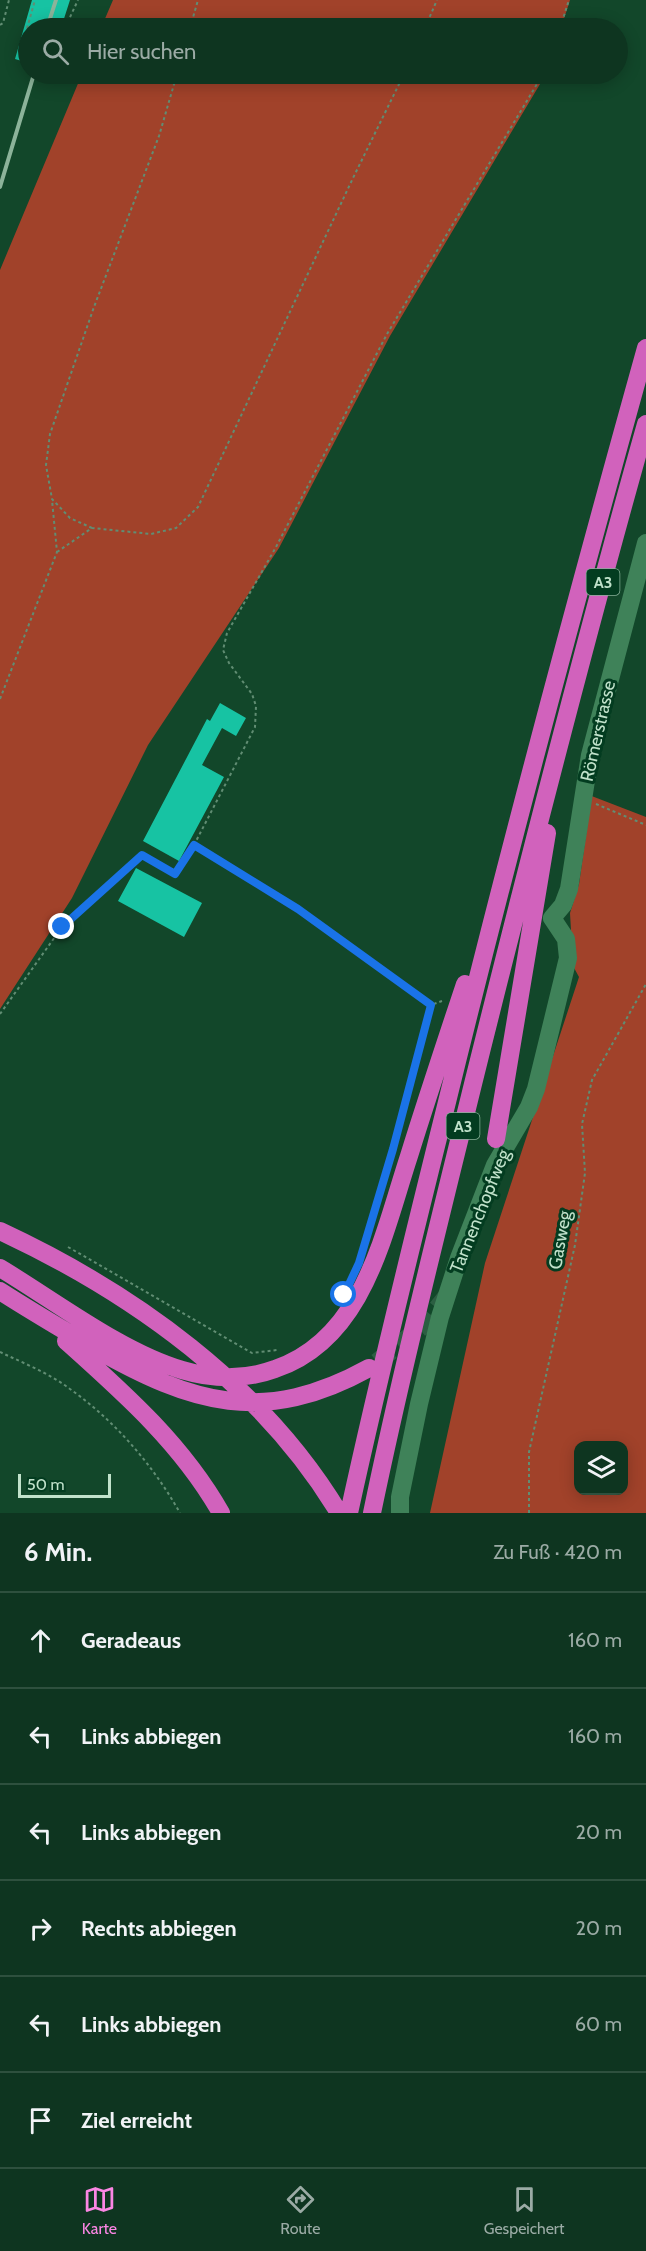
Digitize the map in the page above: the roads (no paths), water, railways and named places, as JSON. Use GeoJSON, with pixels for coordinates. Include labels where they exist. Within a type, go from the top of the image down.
{"type":"FeatureCollection","features":[{"type":"Feature","properties":{"kind":"highway","name":"A3"},"geometry":{"type":"LineString","coordinates":[[349,1513],[420,1209],[512,843],[646,348]]}},
{"type":"Feature","properties":{"kind":"highway","name":"A3"},"geometry":{"type":"LineString","coordinates":[[372,1513],[447,1193],[561,741],[646,424]]}},
{"type":"Feature","properties":{"kind":"highway","name":"A3"},"geometry":{"type":"LineString","coordinates":[[496,1139],[543,863],[561,741]]}},
{"type":"Feature","properties":{"kind":"highway","name":"A3"},"geometry":{"type":"LineString","coordinates":[[0,1268],[134,1350],[164,1364],[194,1373],[230,1377],[268,1372],[294,1362],[326,1340],[356,1300],[373,1265],[512,843]]}},
{"type":"Feature","properties":{"kind":"highway"},"geometry":{"type":"LineString","coordinates":[[0,1231],[86,1275],[166,1329],[224,1375],[266,1416],[319,1481],[339,1513]]}},
{"type":"Feature","properties":{"kind":"highway"},"geometry":{"type":"LineString","coordinates":[[0,1291],[144,1376],[177,1390],[214,1400],[260,1403],[295,1398],[325,1390],[369,1368]]}},
{"type":"Feature","properties":{"kind":"highway"},"geometry":{"type":"LineString","coordinates":[[38,1315],[144,1412],[192,1470],[221,1513]]}},
{"type":"Feature","properties":{"kind":"street","name":"Römerstrasse"},"geometry":{"type":"LineString","coordinates":[[552,918],[563,905],[569,889],[582,799],[600,713],[646,543]]}},
{"type":"Feature","properties":{"kind":"street","name":"Tannenchopfweg"},"geometry":{"type":"LineString","coordinates":[[400,1513],[400,1497],[419,1404],[443,1307],[459,1258],[495,1165],[529,1107],[536,1089],[568,958],[566,939],[552,918]]}},
{"type":"Feature","properties":{"kind":"tunnel"},"geometry":{"type":"LineString","coordinates":[[377,1362],[424,1325],[446,1297]]}},
{"type":"Feature","properties":{"kind":"railway"},"geometry":{"type":"LineString","coordinates":[[50,18],[56,0]]}},
{"type":"Feature","properties":{"kind":"railway"},"geometry":{"type":"LineString","coordinates":[[0,187],[31,84]]}}]}
